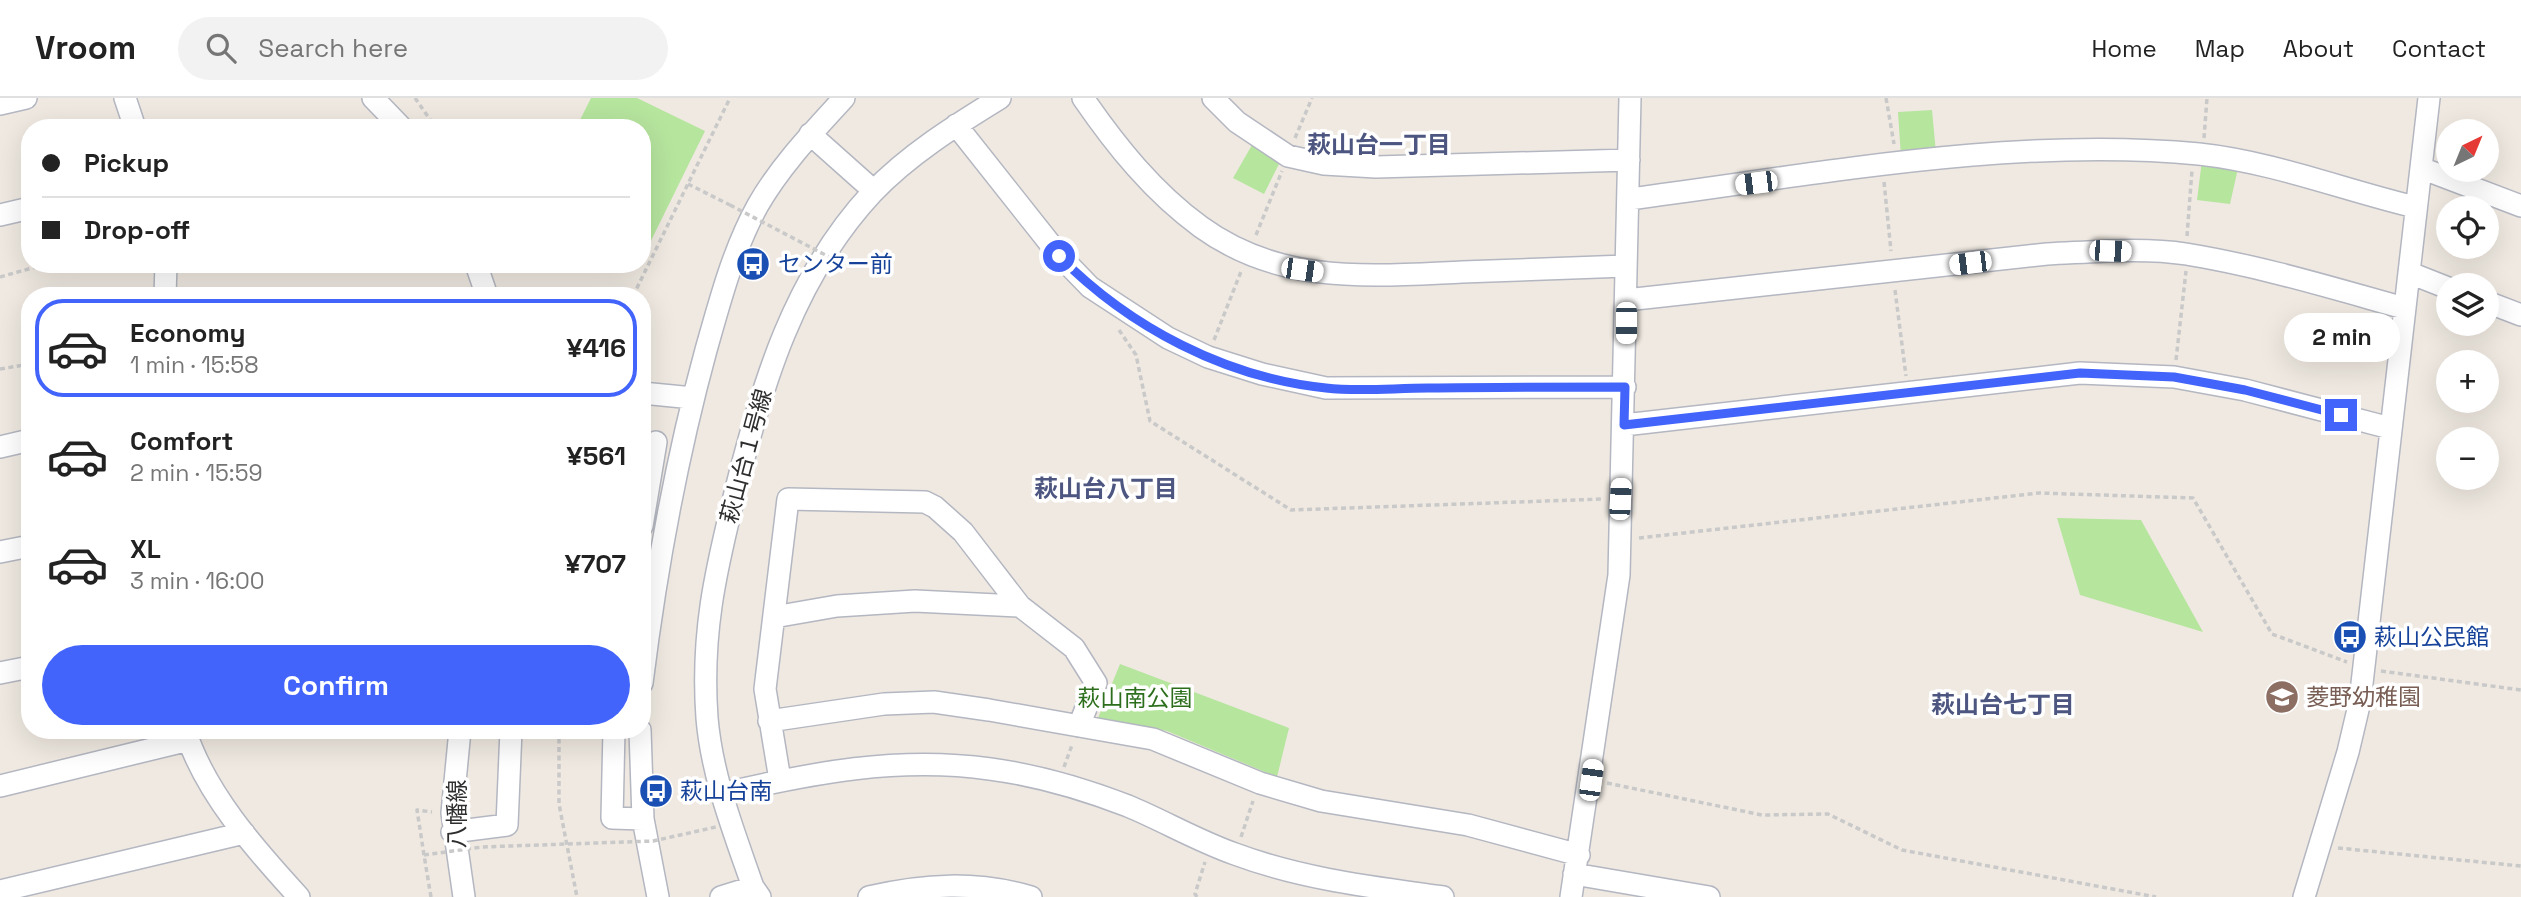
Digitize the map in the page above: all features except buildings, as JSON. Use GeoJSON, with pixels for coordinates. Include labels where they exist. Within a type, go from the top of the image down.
{"type":"FeatureCollection","features":[{"type":"Feature","properties":{"kind":"street"},"geometry":{"type":"LineString","coordinates":[[0,104],[26,98]]}},
{"type":"Feature","properties":{"kind":"street"},"geometry":{"type":"LineString","coordinates":[[125,98],[132,119]]}},
{"type":"Feature","properties":{"kind":"street"},"geometry":{"type":"LineString","coordinates":[[373,98],[393,119]]}},
{"type":"Feature","properties":{"kind":"street"},"geometry":{"type":"LineString","coordinates":[[651,614],[681,448],[737,250],[775,179],[810,134],[844,98]]}},
{"type":"Feature","properties":{"kind":"street","name":"萩山台１号線"},"geometry":{"type":"LineString","coordinates":[[756,892],[721,794],[709,730],[704,654],[711,590],[749,437],[772,363],[795,304],[832,242],[874,191],[956,125],[1000,98]]}},
{"type":"Feature","properties":{"kind":"street"},"geometry":{"type":"LineString","coordinates":[[1083,98],[1111,138],[1168,201],[1202,228],[1248,253],[1302,270],[1349,277],[1626,266]]}},
{"type":"Feature","properties":{"kind":"street"},"geometry":{"type":"LineString","coordinates":[[1213,98],[1237,122],[1288,156],[1324,164],[1376,167],[1629,160]]}},
{"type":"Feature","properties":{"kind":"street"},"geometry":{"type":"LineString","coordinates":[[1571,897],[1591,780],[1619,575],[1630,98]]}},
{"type":"Feature","properties":{"kind":"street"},"geometry":{"type":"LineString","coordinates":[[2304,897],[2348,752],[2363,669],[2389,428],[2410,273],[2421,168],[2423,100]]}},
{"type":"Feature","properties":{"kind":"street"},"geometry":{"type":"LineString","coordinates":[[956,125],[1059,256],[1090,288],[1168,338],[1208,357],[1262,374],[1326,388],[1625,387]]}},
{"type":"Feature","properties":{"kind":"street"},"geometry":{"type":"LineString","coordinates":[[810,134],[874,191]]}},
{"type":"Feature","properties":{"kind":"street"},"geometry":{"type":"LineString","coordinates":[[1629,200],[1898,164],[2074,149],[2198,154],[2302,175],[2416,207]]}},
{"type":"Feature","properties":{"kind":"street"},"geometry":{"type":"LineString","coordinates":[[2421,168],[2521,206]]}},
{"type":"Feature","properties":{"kind":"street"},"geometry":{"type":"LineString","coordinates":[[0,215],[21,210]]}},
{"type":"Feature","properties":{"kind":"street"},"geometry":{"type":"LineString","coordinates":[[1626,300],[2048,254],[2110,251],[2187,254],[2263,269],[2404,308]]}},
{"type":"Feature","properties":{"kind":"street"},"geometry":{"type":"LineString","coordinates":[[2410,273],[2436,283]]}},
{"type":"Feature","properties":{"kind":"street"},"geometry":{"type":"LineString","coordinates":[[2499,307],[2521,315]]}},
{"type":"Feature","properties":{"kind":"street"},"geometry":{"type":"LineString","coordinates":[[1624,425],[2080,373],[2174,377],[2245,390],[2389,428]]}},
{"type":"Feature","properties":{"kind":"street"},"geometry":{"type":"LineString","coordinates":[[651,394],[693,398]]}},
{"type":"Feature","properties":{"kind":"street"},"geometry":{"type":"LineString","coordinates":[[0,447],[21,442]]}},
{"type":"Feature","properties":{"kind":"street"},"geometry":{"type":"LineString","coordinates":[[651,442],[681,448]]}},
{"type":"Feature","properties":{"kind":"street"},"geometry":{"type":"LineString","coordinates":[[780,780],[765,689],[788,499],[925,502],[949,517],[1020,606],[1074,648],[1096,683],[1079,726]]}},
{"type":"Feature","properties":{"kind":"street"},"geometry":{"type":"LineString","coordinates":[[0,552],[21,548]]}},
{"type":"Feature","properties":{"kind":"street"},"geometry":{"type":"LineString","coordinates":[[774,617],[837,606],[915,601],[1020,606]]}},
{"type":"Feature","properties":{"kind":"street"},"geometry":{"type":"LineString","coordinates":[[0,673],[21,669]]}},
{"type":"Feature","properties":{"kind":"street"},"geometry":{"type":"LineString","coordinates":[[769,721],[847,708],[934,702],[1079,726],[1172,745],[1259,783],[1368,811],[1414,814],[1468,825],[1576,864],[1709,897]]}},
{"type":"Feature","properties":{"kind":"street"},"geometry":{"type":"LineString","coordinates":[[0,786],[172,739]]}},
{"type":"Feature","properties":{"kind":"street"},"geometry":{"type":"LineString","coordinates":[[189,739],[215,790],[244,833],[299,897]]}},
{"type":"Feature","properties":{"kind":"street","name":"八幡線"},"geometry":{"type":"LineString","coordinates":[[459,739],[452,823],[464,897]]}},
{"type":"Feature","properties":{"kind":"street"},"geometry":{"type":"LineString","coordinates":[[452,823],[507,825],[511,739]]}},
{"type":"Feature","properties":{"kind":"street"},"geometry":{"type":"LineString","coordinates":[[614,739],[612,818],[643,818]]}},
{"type":"Feature","properties":{"kind":"street"},"geometry":{"type":"LineString","coordinates":[[640,739],[643,818],[658,897]]}},
{"type":"Feature","properties":{"kind":"street"},"geometry":{"type":"LineString","coordinates":[[721,794],[844,769],[908,764],[992,769],[1059,783],[1128,806],[1235,854],[1309,877],[1443,897]]}},
{"type":"Feature","properties":{"kind":"street"},"geometry":{"type":"LineString","coordinates":[[0,891],[244,833]]}},
{"type":"Feature","properties":{"kind":"street"},"geometry":{"type":"LineString","coordinates":[[869,897],[915,887],[964,885],[1003,889],[1031,897]]}},
{"type":"Feature","properties":{"kind":"street"},"geometry":{"type":"LineString","coordinates":[[722,897],[756,892]]}},
{"type":"Feature","properties":{"kind":"path"},"geometry":{"type":"LineString","coordinates":[[415,98],[430,119]]}},
{"type":"Feature","properties":{"kind":"path"},"geometry":{"type":"LineString","coordinates":[[651,259],[730,98]]}},
{"type":"Feature","properties":{"kind":"path"},"geometry":{"type":"LineString","coordinates":[[1208,357],[1312,98]]}},
{"type":"Feature","properties":{"kind":"path"},"geometry":{"type":"LineString","coordinates":[[1886,98],[1898,164]]}},
{"type":"Feature","properties":{"kind":"path"},"geometry":{"type":"LineString","coordinates":[[2174,377],[2198,154],[2207,98]]}},
{"type":"Feature","properties":{"kind":"path"},"geometry":{"type":"LineString","coordinates":[[688,184],[833,259]]}},
{"type":"Feature","properties":{"kind":"path"},"geometry":{"type":"LineString","coordinates":[[0,277],[21,271]]}},
{"type":"Feature","properties":{"kind":"path"},"geometry":{"type":"LineString","coordinates":[[1113,321],[1136,355],[1150,421],[1291,510],[1620,499]]}},
{"type":"Feature","properties":{"kind":"path"},"geometry":{"type":"LineString","coordinates":[[0,369],[21,366]]}},
{"type":"Feature","properties":{"kind":"path"},"geometry":{"type":"LineString","coordinates":[[1619,540],[2039,493],[2193,498],[2272,634],[2363,669],[2521,690]]}},
{"type":"Feature","properties":{"kind":"path"},"geometry":{"type":"LineString","coordinates":[[1059,783],[1079,726]]}},
{"type":"Feature","properties":{"kind":"path"},"geometry":{"type":"LineString","coordinates":[[559,739],[559,804],[577,897]]}},
{"type":"Feature","properties":{"kind":"path"},"geometry":{"type":"LineString","coordinates":[[1591,780],[1762,815],[1828,814],[1902,850],[2157,897]]}},
{"type":"Feature","properties":{"kind":"path"},"geometry":{"type":"LineString","coordinates":[[1235,854],[1259,783]]}},
{"type":"Feature","properties":{"kind":"path"},"geometry":{"type":"LineString","coordinates":[[432,897],[417,810],[452,823]]}},
{"type":"Feature","properties":{"kind":"path"},"geometry":{"type":"LineString","coordinates":[[424,855],[482,847],[653,841],[716,827]]}},
{"type":"Feature","properties":{"kind":"path"},"geometry":{"type":"LineString","coordinates":[[1197,897],[1195,894],[1211,844]]}},
{"type":"Feature","properties":{"kind":"path"},"geometry":{"type":"LineString","coordinates":[[2319,847],[2521,866]]}},
{"type":"Feature","properties":{"kind":"green space"},"geometry":{"type":"Polygon","coordinates":[[[591,98],[637,98],[705,131],[651,241],[651,119],[580,119],[591,98]]]}},
{"type":"Feature","properties":{"kind":"green space"},"geometry":{"type":"Polygon","coordinates":[[[1932,110],[1936,153],[1901,157],[1898,112],[1932,110]]]}},
{"type":"Feature","properties":{"kind":"green space"},"geometry":{"type":"Polygon","coordinates":[[[1252,145],[1280,162],[1264,194],[1233,178],[1252,145]]]}},
{"type":"Feature","properties":{"kind":"green space"},"geometry":{"type":"Polygon","coordinates":[[[2202,160],[2239,164],[2230,204],[2197,200],[2202,160]]]}},
{"type":"Feature","properties":{"kind":"green space"},"geometry":{"type":"Polygon","coordinates":[[[2057,518],[2141,520],[2203,632],[2080,595],[2057,518]]]}},
{"type":"Feature","properties":{"kind":"green space","name":"萩山南公園"},"geometry":{"type":"Polygon","coordinates":[[[1120,664],[1289,728],[1277,777],[1167,731],[1098,718],[1120,664]]]}},
{"type":"Feature","properties":{"kind":"place","name":"センター前"},"geometry":{"type":"Point","coordinates":[753,264]}},
{"type":"Feature","properties":{"kind":"place","name":"萩山公民館"},"geometry":{"type":"Point","coordinates":[2350,637]}},
{"type":"Feature","properties":{"kind":"place","name":"菱野幼稚園"},"geometry":{"type":"Point","coordinates":[2282,697]}},
{"type":"Feature","properties":{"kind":"place","name":"萩山台南"},"geometry":{"type":"Point","coordinates":[656,791]}},
{"type":"Feature","properties":{"kind":"district","name":"萩山台一丁目"},"geometry":{"type":"Point","coordinates":[1379,144]}},
{"type":"Feature","properties":{"kind":"district","name":"萩山台八丁目"},"geometry":{"type":"Point","coordinates":[1106,488]}},
{"type":"Feature","properties":{"kind":"district","name":"萩山台七丁目"},"geometry":{"type":"Point","coordinates":[2003,704]}},
{"type":"Feature","properties":{"kind":"route"},"geometry":{"type":"LineString","coordinates":[[1059,256],[1090,288],[1168,338],[1208,357],[1262,374],[1326,388],[1625,387],[1624,425],[2080,373],[2174,377],[2245,390],[2341,415]]}}]}
